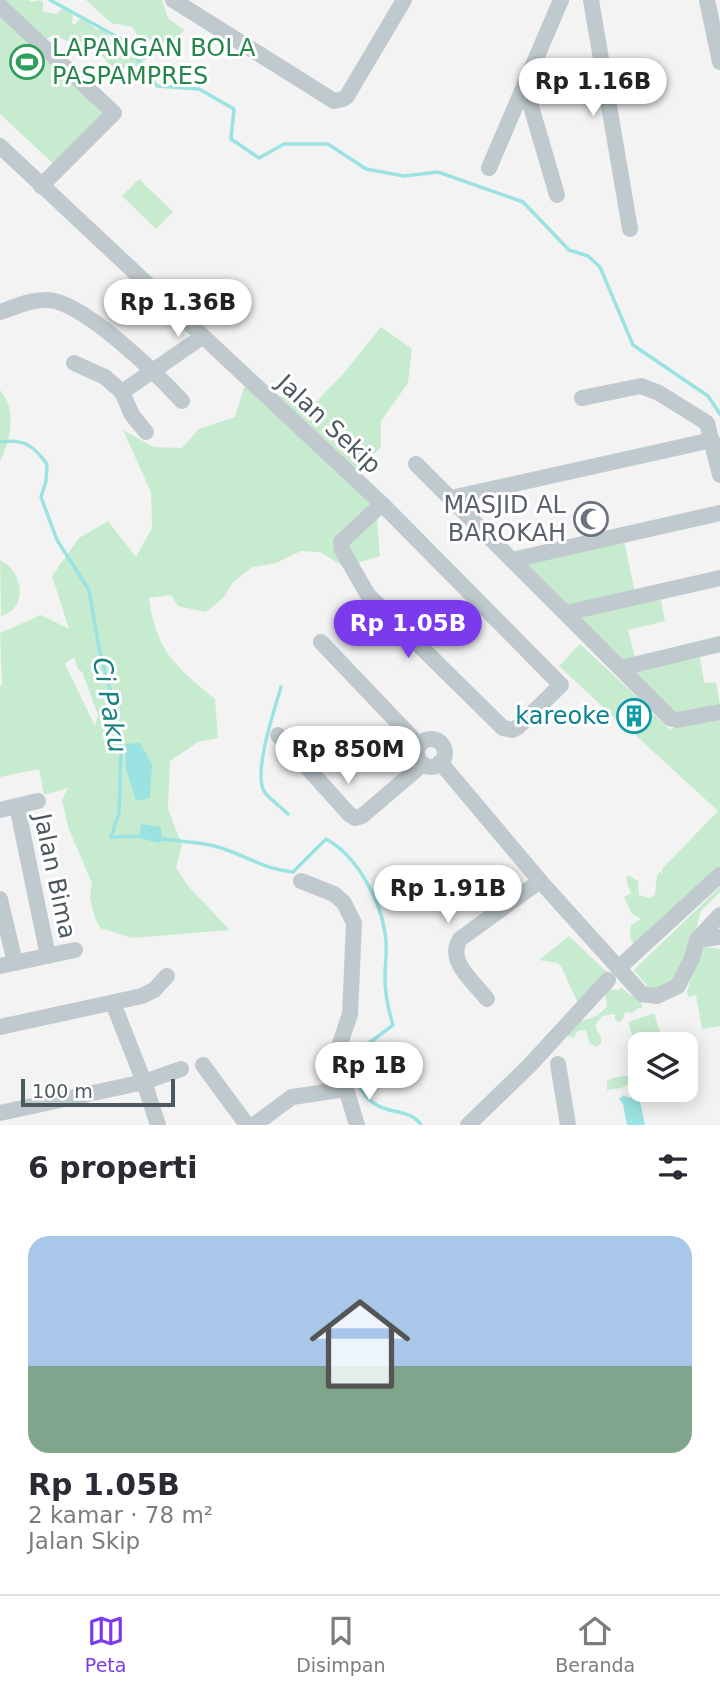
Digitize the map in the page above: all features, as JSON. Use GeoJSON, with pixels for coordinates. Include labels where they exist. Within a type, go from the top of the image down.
{"type":"FeatureCollection","features":[{"type":"Feature","properties":{"kind":"street"},"geometry":{"type":"LineString","coordinates":[[173,0],[334,101],[347,96],[397,3]]}},
{"type":"Feature","properties":{"kind":"street"},"geometry":{"type":"LineString","coordinates":[[489,168],[561,0]]}},
{"type":"Feature","properties":{"kind":"street"},"geometry":{"type":"LineString","coordinates":[[591,0],[630,229]]}},
{"type":"Feature","properties":{"kind":"street"},"geometry":{"type":"LineString","coordinates":[[707,0],[720,62]]}},
{"type":"Feature","properties":{"kind":"street"},"geometry":{"type":"LineString","coordinates":[[0,6],[114,113],[41,186]]}},
{"type":"Feature","properties":{"kind":"street"},"geometry":{"type":"LineString","coordinates":[[525,86],[557,195]]}},
{"type":"Feature","properties":{"kind":"street","name":"Jalan Sekip"},"geometry":{"type":"LineString","coordinates":[[0,146],[382,504],[561,685],[512,730],[503,728],[363,589],[342,550],[341,542],[382,504]]}},
{"type":"Feature","properties":{"kind":"street"},"geometry":{"type":"LineString","coordinates":[[0,313],[41,300],[57,301],[74,309],[117,339],[154,370],[182,401]]}},
{"type":"Feature","properties":{"kind":"street"},"geometry":{"type":"LineString","coordinates":[[122,392],[202,337]]}},
{"type":"Feature","properties":{"kind":"street"},"geometry":{"type":"LineString","coordinates":[[74,362],[105,377],[122,392],[132,415],[146,432]]}},
{"type":"Feature","properties":{"kind":"street"},"geometry":{"type":"LineString","coordinates":[[582,398],[631,387],[651,389],[707,424],[720,475]]}},
{"type":"Feature","properties":{"kind":"street"},"geometry":{"type":"LineString","coordinates":[[451,498],[712,440]]}},
{"type":"Feature","properties":{"kind":"street"},"geometry":{"type":"LineString","coordinates":[[416,464],[670,719],[720,712]]}},
{"type":"Feature","properties":{"kind":"street"},"geometry":{"type":"LineString","coordinates":[[512,560],[720,513]]}},
{"type":"Feature","properties":{"kind":"street"},"geometry":{"type":"LineString","coordinates":[[566,613],[720,578]]}},
{"type":"Feature","properties":{"kind":"street"},"geometry":{"type":"LineString","coordinates":[[321,642],[419,745]]}},
{"type":"Feature","properties":{"kind":"street"},"geometry":{"type":"LineString","coordinates":[[621,668],[720,644]]}},
{"type":"Feature","properties":{"kind":"street"},"geometry":{"type":"LineString","coordinates":[[278,735],[355,818],[362,816],[423,764]]}},
{"type":"Feature","properties":{"kind":"street"},"geometry":{"type":"LineString","coordinates":[[431,739],[439,742],[444,750],[440,762],[432,766],[423,764],[417,755],[419,745],[431,739]]}},
{"type":"Feature","properties":{"kind":"street"},"geometry":{"type":"LineString","coordinates":[[440,762],[540,881],[618,963],[631,984],[642,993],[652,997],[674,989],[684,978],[697,940],[720,915]]}},
{"type":"Feature","properties":{"kind":"street"},"geometry":{"type":"LineString","coordinates":[[0,810],[38,801]]}},
{"type":"Feature","properties":{"kind":"street","name":"Jalan Bima"},"geometry":{"type":"LineString","coordinates":[[17,806],[48,956]]}},
{"type":"Feature","properties":{"kind":"street"},"geometry":{"type":"LineString","coordinates":[[618,963],[720,875]]}},
{"type":"Feature","properties":{"kind":"street"},"geometry":{"type":"LineString","coordinates":[[301,881],[334,894],[344,903],[354,923],[350,1014],[334,1062],[334,1070],[346,1088],[357,1125]]}},
{"type":"Feature","properties":{"kind":"street"},"geometry":{"type":"LineString","coordinates":[[487,999],[457,963],[456,945],[460,939],[540,881]]}},
{"type":"Feature","properties":{"kind":"street"},"geometry":{"type":"LineString","coordinates":[[0,900],[8,965],[75,950]]}},
{"type":"Feature","properties":{"kind":"street"},"geometry":{"type":"LineString","coordinates":[[697,940],[720,937]]}},
{"type":"Feature","properties":{"kind":"street"},"geometry":{"type":"LineString","coordinates":[[0,1027],[113,1003],[154,990],[167,976]]}},
{"type":"Feature","properties":{"kind":"street"},"geometry":{"type":"LineString","coordinates":[[468,1125],[529,1066],[608,980]]}},
{"type":"Feature","properties":{"kind":"street"},"geometry":{"type":"LineString","coordinates":[[113,1003],[158,1125]]}},
{"type":"Feature","properties":{"kind":"street"},"geometry":{"type":"LineString","coordinates":[[558,1064],[568,1125]]}},
{"type":"Feature","properties":{"kind":"street"},"geometry":{"type":"LineString","coordinates":[[203,1065],[247,1125]]}},
{"type":"Feature","properties":{"kind":"street"},"geometry":{"type":"LineString","coordinates":[[0,1113],[144,1082],[181,1069]]}},
{"type":"Feature","properties":{"kind":"street"},"geometry":{"type":"LineString","coordinates":[[254,1125],[292,1097],[346,1088]]}},
{"type":"Feature","properties":{"kind":"green space","name":"LAPANGAN BOLA PASPAMPRES"},"geometry":{"type":"Polygon","coordinates":[[[0,0],[40,0],[43,2],[43,12],[56,14],[62,9],[69,9],[73,15],[72,24],[75,25],[83,18],[97,30],[106,30],[110,42],[116,46],[121,45],[127,37],[135,38],[145,51],[146,58],[140,65],[112,68],[94,45],[87,50],[54,35],[36,44],[109,115],[57,167],[0,114],[0,0]]]}},
{"type":"Feature","properties":{"kind":"green space"},"geometry":{"type":"Polygon","coordinates":[[[86,0],[162,0],[168,18],[184,30],[174,41],[140,39],[132,27],[111,23],[86,0]]]}},
{"type":"Feature","properties":{"kind":"green space"},"geometry":{"type":"Polygon","coordinates":[[[139,179],[173,212],[156,229],[122,196],[139,179]]]}},
{"type":"Feature","properties":{"kind":"green space"},"geometry":{"type":"Polygon","coordinates":[[[381,327],[412,349],[408,383],[381,421],[381,447],[348,480],[376,507],[380,556],[344,567],[320,552],[301,551],[276,563],[252,567],[233,582],[224,597],[206,612],[178,606],[171,595],[149,598],[162,645],[178,667],[215,699],[218,738],[198,742],[170,761],[168,809],[182,845],[176,868],[188,886],[230,930],[132,938],[100,928],[90,898],[92,883],[68,827],[62,800],[68,788],[44,795],[39,769],[0,777],[0,633],[41,615],[69,629],[52,576],[79,538],[108,521],[136,557],[152,528],[151,492],[123,430],[154,447],[182,448],[199,429],[235,417],[244,387],[314,404],[343,374],[381,327]],[[74,657],[65,664],[95,726],[98,715],[82,672],[78,669],[74,657]]]}},
{"type":"Feature","properties":{"kind":"green space"},"geometry":{"type":"Polygon","coordinates":[[[0,390],[9,406],[10,425],[7,444],[0,461],[0,390]]]}},
{"type":"Feature","properties":{"kind":"green space"},"geometry":{"type":"Polygon","coordinates":[[[624,540],[635,593],[562,607],[518,564],[624,540]]]}},
{"type":"Feature","properties":{"kind":"green space"},"geometry":{"type":"Polygon","coordinates":[[[0,560],[14,572],[20,589],[16,606],[1,616],[0,560]]]}},
{"type":"Feature","properties":{"kind":"green space"},"geometry":{"type":"Polygon","coordinates":[[[661,600],[665,621],[628,630],[635,658],[620,662],[574,616],[661,600]]]}},
{"type":"Feature","properties":{"kind":"green space"},"geometry":{"type":"Polygon","coordinates":[[[580,644],[639,699],[617,720],[559,666],[580,644]]]}},
{"type":"Feature","properties":{"kind":"green space"},"geometry":{"type":"Polygon","coordinates":[[[700,657],[704,683],[716,682],[720,705],[673,715],[630,671],[700,657]]]}},
{"type":"Feature","properties":{"kind":"green space"},"geometry":{"type":"Polygon","coordinates":[[[651,712],[670,729],[720,720],[720,878],[635,946],[630,937],[631,925],[641,919],[632,914],[624,897],[631,893],[626,880],[628,875],[638,881],[639,895],[650,898],[655,895],[660,871],[663,875],[662,869],[718,811],[631,731],[651,712]]]}},
{"type":"Feature","properties":{"kind":"green space"},"geometry":{"type":"Polygon","coordinates":[[[720,887],[720,892],[700,912],[692,946],[679,980],[667,990],[650,989],[634,970],[720,887]]]}},
{"type":"Feature","properties":{"kind":"green space"},"geometry":{"type":"Polygon","coordinates":[[[569,936],[612,977],[581,1010],[561,966],[539,960],[569,936]]]}},
{"type":"Feature","properties":{"kind":"green space"},"geometry":{"type":"Polygon","coordinates":[[[707,947],[720,949],[720,1026],[702,1029],[696,995],[689,997],[687,992],[699,950],[707,947]]]}},
{"type":"Feature","properties":{"kind":"green space"},"geometry":{"type":"Polygon","coordinates":[[[622,988],[643,1000],[643,1008],[632,1013],[625,1012],[619,1022],[615,1020],[615,1014],[602,1016],[595,1026],[601,1038],[601,1043],[596,1047],[589,1043],[586,1030],[577,1031],[574,1038],[568,1036],[564,1029],[573,1014],[582,1021],[596,1016],[607,1007],[607,989],[622,988]]]}},
{"type":"Feature","properties":{"kind":"green space"},"geometry":{"type":"Polygon","coordinates":[[[654,1013],[660,1032],[631,1032],[628,1022],[654,1013]]]}},
{"type":"Feature","properties":{"kind":"green space"},"geometry":{"type":"Polygon","coordinates":[[[628,1075],[628,1085],[607,1090],[607,1081],[628,1075]]]}},
{"type":"Feature","properties":{"kind":"water"},"geometry":{"type":"Polygon","coordinates":[[[140,743],[152,764],[150,798],[136,801],[126,769],[125,744],[140,743]]]}},
{"type":"Feature","properties":{"kind":"water"},"geometry":{"type":"Polygon","coordinates":[[[141,824],[161,827],[162,840],[159,843],[139,838],[141,824]]]}},
{"type":"Feature","properties":{"kind":"water"},"geometry":{"type":"Polygon","coordinates":[[[624,1095],[628,1097],[628,1102],[640,1102],[645,1125],[627,1125],[623,1104],[619,1099],[624,1095]]]}},
{"type":"Feature","properties":{"kind":"waterway"},"geometry":{"type":"LineString","coordinates":[[50,0],[123,40],[157,86],[199,89],[234,109],[231,139],[259,158],[284,144],[328,144],[366,169],[404,176],[438,172],[523,202],[569,250],[588,256],[600,267],[633,345],[708,396],[720,414]]}},
{"type":"Feature","properties":{"kind":"waterway","name":"Ci Paku"},"geometry":{"type":"LineString","coordinates":[[0,442],[16,441],[27,445],[47,464],[41,497],[57,540],[89,590],[99,648],[117,715],[121,751],[119,813],[111,837],[141,836]]}},
{"type":"Feature","properties":{"kind":"waterway"},"geometry":{"type":"LineString","coordinates":[[281,687],[266,740],[261,782],[266,794],[288,814]]}},
{"type":"Feature","properties":{"kind":"waterway","name":"Ci Paku"},"geometry":{"type":"LineString","coordinates":[[159,838],[214,846],[271,868],[293,872],[326,839],[348,856],[372,893],[382,920],[386,944],[386,989],[393,1025],[361,1049],[352,1066],[360,1087],[370,1100],[381,1107],[412,1116],[421,1125]]}},
{"type":"Feature","properties":{"kind":"place","name":"LAPANGAN BOLA PASPAMPRES"},"geometry":{"type":"Point","coordinates":[27,62]}},
{"type":"Feature","properties":{"kind":"place","name":"MASJID AL BAROKAH"},"geometry":{"type":"Point","coordinates":[591,519]}},
{"type":"Feature","properties":{"kind":"place","name":"kareoke"},"geometry":{"type":"Point","coordinates":[634,716]}}]}
